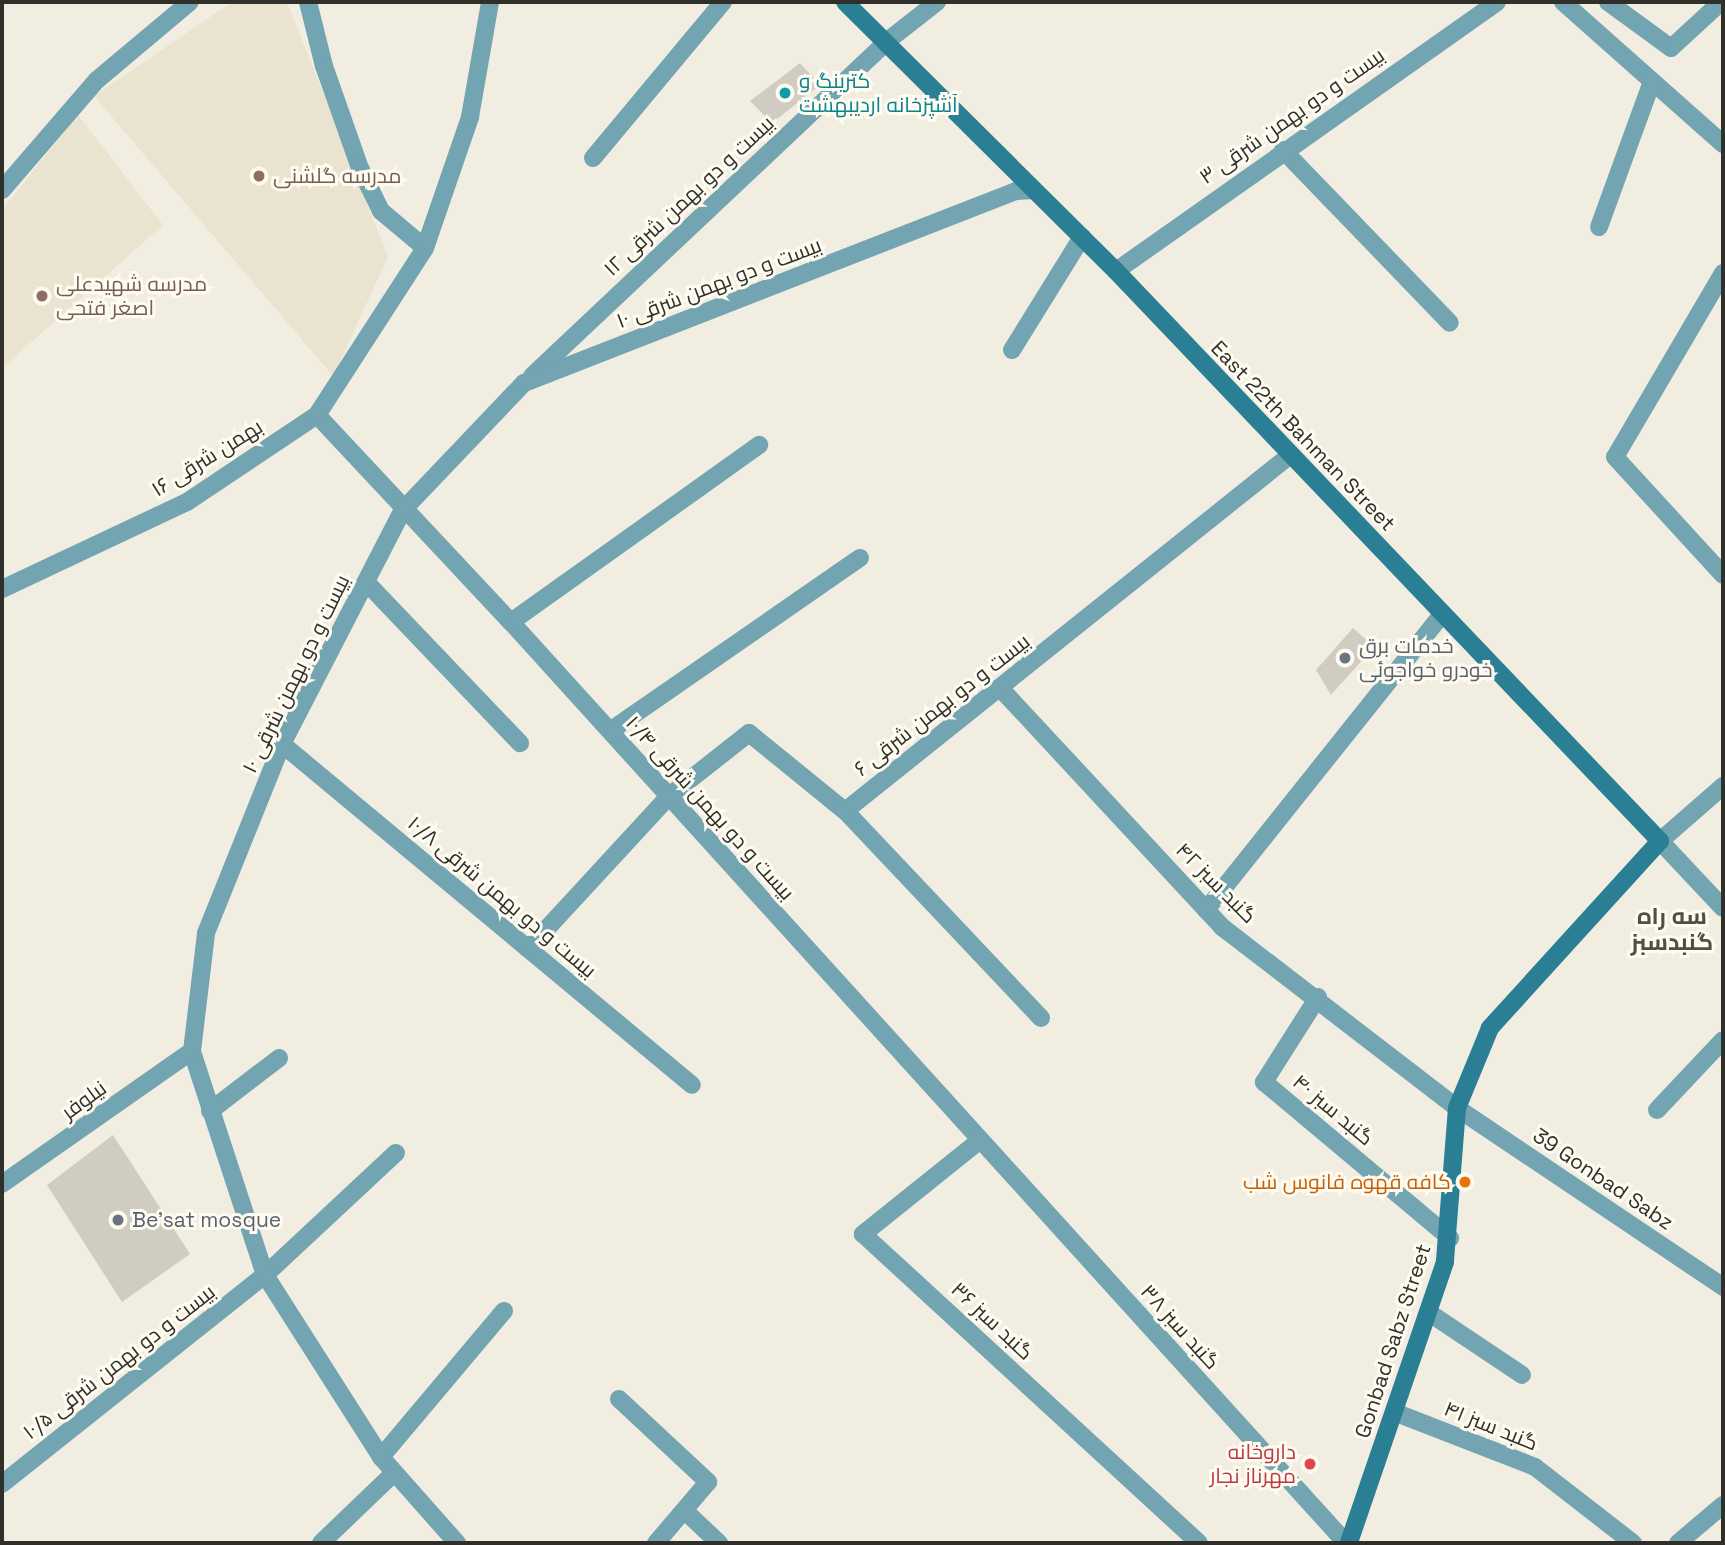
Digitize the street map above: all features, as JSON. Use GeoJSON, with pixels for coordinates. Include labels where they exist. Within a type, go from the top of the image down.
{"type":"FeatureCollection","features":[{"type":"Feature","properties":{"kind":"main road","name":"East 22th Bahman Street"},"geometry":{"type":"LineString","coordinates":[[845,2],[1116,271],[1289,456],[1660,841]]}},
{"type":"Feature","properties":{"kind":"main road","name":"Gonbad Sabz Street"},"geometry":{"type":"LineString","coordinates":[[1348,1543],[1428,1312],[1450,1238],[1457,1108],[1490,1028],[1660,841]]}},
{"type":"Feature","properties":{"kind":"street"},"geometry":{"type":"LineString","coordinates":[[2,190],[97,80],[190,2]]}},
{"type":"Feature","properties":{"kind":"street"},"geometry":{"type":"LineString","coordinates":[[308,2],[324,66],[360,168],[382,211],[425,248]]}},
{"type":"Feature","properties":{"kind":"street"},"geometry":{"type":"LineString","coordinates":[[403,510],[317,415],[425,248],[470,117],[489,2]]}},
{"type":"Feature","properties":{"kind":"street"},"geometry":{"type":"LineString","coordinates":[[593,158],[723,2]]}},
{"type":"Feature","properties":{"kind":"street","name":"بیست و دو بهمن شرقی ۱۲"},"geometry":{"type":"LineString","coordinates":[[524,383],[886,43],[937,2]]}},
{"type":"Feature","properties":{"kind":"street","name":"بیست و دو بهمن شرقی ۳"},"geometry":{"type":"LineString","coordinates":[[1116,271],[1283,150],[1497,2]]}},
{"type":"Feature","properties":{"kind":"street"},"geometry":{"type":"LineString","coordinates":[[1563,2],[1723,144]]}},
{"type":"Feature","properties":{"kind":"street"},"geometry":{"type":"LineString","coordinates":[[1608,2],[1671,48],[1721,2]]}},
{"type":"Feature","properties":{"kind":"street"},"geometry":{"type":"LineString","coordinates":[[1599,227],[1652,80]]}},
{"type":"Feature","properties":{"kind":"street"},"geometry":{"type":"LineString","coordinates":[[1283,150],[1450,323]]}},
{"type":"Feature","properties":{"kind":"street","name":"بیست و دو بهمن شرقی ۱۰"},"geometry":{"type":"LineString","coordinates":[[457,1543],[381,1457],[265,1275],[192,1051],[206,933],[282,744],[403,510],[524,383],[1016,191],[1034,190]]}},
{"type":"Feature","properties":{"kind":"street"},"geometry":{"type":"LineString","coordinates":[[1012,350],[1082,237]]}},
{"type":"Feature","properties":{"kind":"street"},"geometry":{"type":"LineString","coordinates":[[1723,273],[1615,457],[1723,575]]}},
{"type":"Feature","properties":{"kind":"street","name":"بهمن شرقی ۱۶"},"geometry":{"type":"LineString","coordinates":[[2,589],[187,502],[317,415]]}},
{"type":"Feature","properties":{"kind":"street"},"geometry":{"type":"LineString","coordinates":[[511,622],[759,445]]}},
{"type":"Feature","properties":{"kind":"street","name":"بیست و دو بهمن شرقی ۶"},"geometry":{"type":"LineString","coordinates":[[845,811],[1001,689],[1289,456]]}},
{"type":"Feature","properties":{"kind":"street","name":"بیست و دو بهمن شرقی ۱۰/۴"},"geometry":{"type":"LineString","coordinates":[[403,510],[511,622],[979,1141]]}},
{"type":"Feature","properties":{"kind":"street"},"geometry":{"type":"LineString","coordinates":[[610,731],[860,558]]}},
{"type":"Feature","properties":{"kind":"street"},"geometry":{"type":"LineString","coordinates":[[366,582],[520,743]]}},
{"type":"Feature","properties":{"kind":"street"},"geometry":{"type":"LineString","coordinates":[[1206,910],[1442,614]]}},
{"type":"Feature","properties":{"kind":"street","name":"گنبد سبز ۴۲"},"geometry":{"type":"LineString","coordinates":[[1001,689],[1206,910],[1457,1108]]}},
{"type":"Feature","properties":{"kind":"street"},"geometry":{"type":"LineString","coordinates":[[528,949],[669,796],[749,733],[845,811],[1041,1018]]}},
{"type":"Feature","properties":{"kind":"street","name":"بیست و دو بهمن شرقی ۱۰/۸"},"geometry":{"type":"LineString","coordinates":[[282,744],[692,1085]]}},
{"type":"Feature","properties":{"kind":"street"},"geometry":{"type":"LineString","coordinates":[[1660,841],[1723,786]]}},
{"type":"Feature","properties":{"kind":"street","name":"East 22th Bahman Street"},"geometry":{"type":"LineString","coordinates":[[1660,841],[1723,908]]}},
{"type":"Feature","properties":{"kind":"street","name":"گنبد سبز ۴۰"},"geometry":{"type":"LineString","coordinates":[[1318,997],[1264,1082],[1450,1238]]}},
{"type":"Feature","properties":{"kind":"street"},"geometry":{"type":"LineString","coordinates":[[1657,1110],[1723,1040]]}},
{"type":"Feature","properties":{"kind":"street","name":"نیلوفر"},"geometry":{"type":"LineString","coordinates":[[2,1184],[192,1051]]}},
{"type":"Feature","properties":{"kind":"street"},"geometry":{"type":"LineString","coordinates":[[210,1111],[279,1058]]}},
{"type":"Feature","properties":{"kind":"street","name":"39 Gonbad Sabz"},"geometry":{"type":"LineString","coordinates":[[1457,1108],[1723,1287]]}},
{"type":"Feature","properties":{"kind":"street","name":"گنبد سبز ۳۶"},"geometry":{"type":"LineString","coordinates":[[979,1141],[863,1234],[1199,1543]]}},
{"type":"Feature","properties":{"kind":"street","name":"گنبد سبز ۳۸"},"geometry":{"type":"LineString","coordinates":[[979,1141],[1348,1543]]}},
{"type":"Feature","properties":{"kind":"street","name":"بیست و دو بهمن شرقی ۱۰/۵"},"geometry":{"type":"LineString","coordinates":[[2,1484],[265,1275],[396,1153]]}},
{"type":"Feature","properties":{"kind":"street"},"geometry":{"type":"LineString","coordinates":[[381,1457],[504,1311]]}},
{"type":"Feature","properties":{"kind":"street"},"geometry":{"type":"LineString","coordinates":[[1428,1312],[1522,1375]]}},
{"type":"Feature","properties":{"kind":"street"},"geometry":{"type":"LineString","coordinates":[[619,1399],[708,1482],[656,1543]]}},
{"type":"Feature","properties":{"kind":"street","name":"گنبد سبز ۴۱"},"geometry":{"type":"LineString","coordinates":[[1394,1412],[1535,1467],[1633,1543]]}},
{"type":"Feature","properties":{"kind":"street"},"geometry":{"type":"LineString","coordinates":[[321,1543],[394,1472]]}},
{"type":"Feature","properties":{"kind":"street"},"geometry":{"type":"LineString","coordinates":[[1678,1543],[1723,1506]]}},
{"type":"Feature","properties":{"kind":"street"},"geometry":{"type":"LineString","coordinates":[[685,1511],[719,1543]]}},
{"type":"Feature","properties":{"kind":"shaded area","name":"مدرسه گلشنی"},"geometry":{"type":"Polygon","coordinates":[[[232,2],[287,2],[388,257],[333,376],[94,96],[232,2]]]}},
{"type":"Feature","properties":{"kind":"shaded area","name":"مدرسه شهیدعلی اصغر فتحی"},"geometry":{"type":"Polygon","coordinates":[[[78,115],[163,225],[2,368],[2,210],[78,115]]]}},
{"type":"Feature","properties":{"kind":"building","name":"کترینگ و آشپزخانه اردیبهشت"},"geometry":{"type":"Polygon","coordinates":[[[800,63],[820,85],[772,123],[750,101],[800,63]]]}},
{"type":"Feature","properties":{"kind":"building","name":"خدمات برق خودرو خواجوئی"},"geometry":{"type":"Polygon","coordinates":[[[1353,628],[1374,647],[1331,695],[1316,670],[1353,628]]]}},
{"type":"Feature","properties":{"kind":"building","name":"Be'sat mosque"},"geometry":{"type":"Polygon","coordinates":[[[113,1135],[190,1254],[122,1302],[47,1185],[113,1135]]]}},
{"type":"Feature","properties":{"kind":"place","name":"کترینگ و آشپزخانه اردیبهشت"},"geometry":{"type":"Point","coordinates":[785,93]}},
{"type":"Feature","properties":{"kind":"place","name":"مدرسه گلشنی"},"geometry":{"type":"Point","coordinates":[259,176]}},
{"type":"Feature","properties":{"kind":"place","name":"مدرسه شهیدعلی اصغر فتحی"},"geometry":{"type":"Point","coordinates":[42,296]}},
{"type":"Feature","properties":{"kind":"place","name":"خدمات برق خودرو خواجوئی"},"geometry":{"type":"Point","coordinates":[1345,658]}},
{"type":"Feature","properties":{"kind":"place","name":"کافه قهوه فانوس شب"},"geometry":{"type":"Point","coordinates":[1465,1182]}},
{"type":"Feature","properties":{"kind":"place","name":"Be'sat mosque"},"geometry":{"type":"Point","coordinates":[118,1220]}},
{"type":"Feature","properties":{"kind":"place","name":"داروخانه مهرناز نجار"},"geometry":{"type":"Point","coordinates":[1310,1464]}},
{"type":"Feature","properties":{"kind":"district","name":"سه راه گنبدسبز"},"geometry":{"type":"Point","coordinates":[1672,929]}}]}
